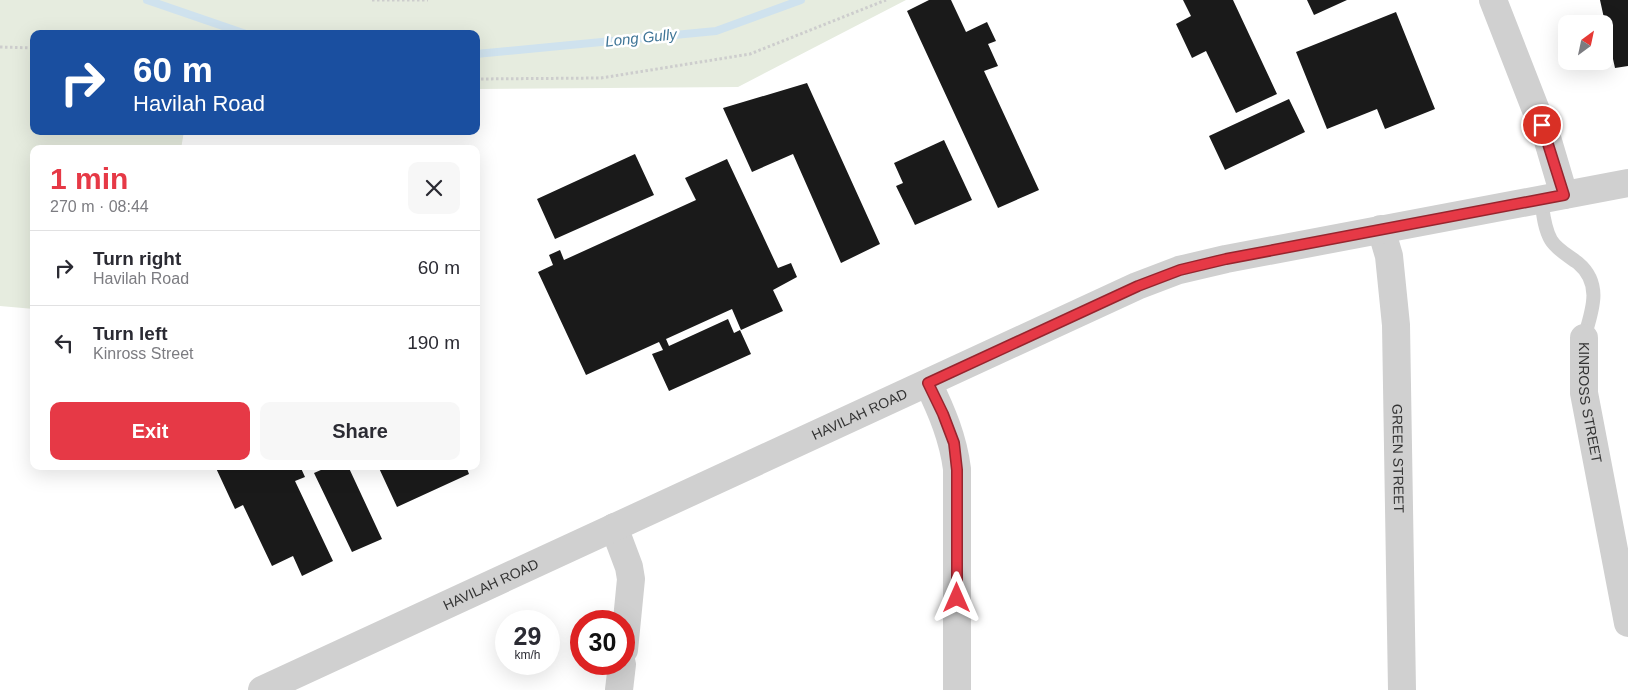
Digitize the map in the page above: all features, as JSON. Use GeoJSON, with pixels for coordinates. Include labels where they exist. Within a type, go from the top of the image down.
{"type":"FeatureCollection","features":[{"type":"Feature","properties":{"kind":"street","name":"KINROSS STREET"},"geometry":{"type":"LineString","coordinates":[[1493,0],[1548,141],[1553,197]]}},
{"type":"Feature","properties":{"kind":"street","name":"HAVILAH ROAD"},"geometry":{"type":"LineString","coordinates":[[262,690],[1138,286],[1180,270],[1381,229],[1628,183]]}},
{"type":"Feature","properties":{"kind":"street","name":"GREEN STREET"},"geometry":{"type":"LineString","coordinates":[[1381,229],[1388,256],[1396,325],[1402,690]]}},
{"type":"Feature","properties":{"kind":"street","name":"KINROSS STREET"},"geometry":{"type":"LineString","coordinates":[[1584,338],[1584,393],[1628,623]]}},
{"type":"Feature","properties":{"kind":"street"},"geometry":{"type":"LineString","coordinates":[[928,383],[954,443],[957,470],[957,690]]}},
{"type":"Feature","properties":{"kind":"street"},"geometry":{"type":"LineString","coordinates":[[614,527],[629,567],[631,579],[628,610]]}},
{"type":"Feature","properties":{"kind":"street"},"geometry":{"type":"LineString","coordinates":[[619,690],[621,675]]}},
{"type":"Feature","properties":{"kind":"lane","name":"KINROSS STREET"},"geometry":{"type":"LineString","coordinates":[[1553,197],[1545,226],[1552,241],[1579,264],[1592,281],[1594,304],[1584,338]]}},
{"type":"Feature","properties":{"kind":"path"},"geometry":{"type":"LineString","coordinates":[[372,0],[428,0]]}},
{"type":"Feature","properties":{"kind":"path"},"geometry":{"type":"LineString","coordinates":[[480,79],[601,78],[750,54],[886,0]]}},
{"type":"Feature","properties":{"kind":"path"},"geometry":{"type":"LineString","coordinates":[[0,47],[30,48]]}},
{"type":"Feature","properties":{"kind":"shaded area"},"geometry":{"type":"Polygon","coordinates":[[[0,0],[906,0],[738,87],[480,89],[480,30],[30,30],[30,135],[183,135],[182,145],[30,145],[30,309],[0,306],[0,0]]]}},
{"type":"Feature","properties":{"kind":"building"},"geometry":{"type":"Polygon","coordinates":[[[929,0],[951,0],[966,32],[987,22],[996,41],[988,44],[998,66],[984,71],[1039,190],[998,208],[907,11],[929,0]]]}},
{"type":"Feature","properties":{"kind":"building"},"geometry":{"type":"Polygon","coordinates":[[[1183,0],[1233,0],[1277,94],[1236,113],[1206,51],[1192,58],[1176,24],[1191,16],[1183,0]]]}},
{"type":"Feature","properties":{"kind":"building"},"geometry":{"type":"Polygon","coordinates":[[[1307,0],[1347,0],[1314,15],[1307,0]]]}},
{"type":"Feature","properties":{"kind":"building"},"geometry":{"type":"Polygon","coordinates":[[[1600,0],[1628,0],[1628,66],[1615,68],[1613,59],[1613,15],[1603,15],[1600,0]]]}},
{"type":"Feature","properties":{"kind":"building"},"geometry":{"type":"Polygon","coordinates":[[[1396,12],[1435,109],[1385,129],[1377,109],[1327,129],[1296,52],[1396,12]]]}},
{"type":"Feature","properties":{"kind":"building"},"geometry":{"type":"Polygon","coordinates":[[[807,83],[880,244],[841,263],[793,154],[752,172],[723,108],[807,83]]]}},
{"type":"Feature","properties":{"kind":"building"},"geometry":{"type":"Polygon","coordinates":[[[1289,99],[1305,132],[1225,170],[1209,136],[1289,99]]]}},
{"type":"Feature","properties":{"kind":"building"},"geometry":{"type":"Polygon","coordinates":[[[944,140],[972,200],[915,225],[896,186],[903,183],[894,163],[944,140]]]}},
{"type":"Feature","properties":{"kind":"building"},"geometry":{"type":"Polygon","coordinates":[[[635,154],[654,195],[555,239],[537,199],[635,154]]]}},
{"type":"Feature","properties":{"kind":"building"},"geometry":{"type":"Polygon","coordinates":[[[727,159],[778,268],[791,263],[797,277],[773,290],[783,311],[741,330],[732,309],[666,339],[669,346],[728,319],[734,333],[740,330],[751,354],[669,391],[652,354],[663,350],[659,342],[586,375],[538,272],[553,265],[549,255],[560,250],[564,260],[696,200],[685,178],[727,159]]]}},
{"type":"Feature","properties":{"kind":"building"},"geometry":{"type":"Polygon","coordinates":[[[217,470],[302,470],[305,477],[295,481],[333,561],[302,576],[293,556],[272,566],[243,505],[235,509],[217,470]]]}},
{"type":"Feature","properties":{"kind":"building"},"geometry":{"type":"Polygon","coordinates":[[[321,470],[350,470],[382,539],[352,552],[314,473],[321,470]]]}},
{"type":"Feature","properties":{"kind":"building"},"geometry":{"type":"Polygon","coordinates":[[[380,470],[468,470],[469,474],[397,507],[380,470]]]}},
{"type":"Feature","properties":{"kind":"waterway","name":"Long Gully"},"geometry":{"type":"LineString","coordinates":[[147,0],[234,30]]}},
{"type":"Feature","properties":{"kind":"waterway","name":"Long Gully"},"geometry":{"type":"LineString","coordinates":[[480,54],[716,31],[801,0]]}},
{"type":"Feature","properties":{"kind":"route"},"geometry":{"type":"LineString","coordinates":[[957,598],[957,470],[954,443],[928,383],[1138,286],[1180,270],[1226,259],[1564,195],[1542,125]]}}]}
